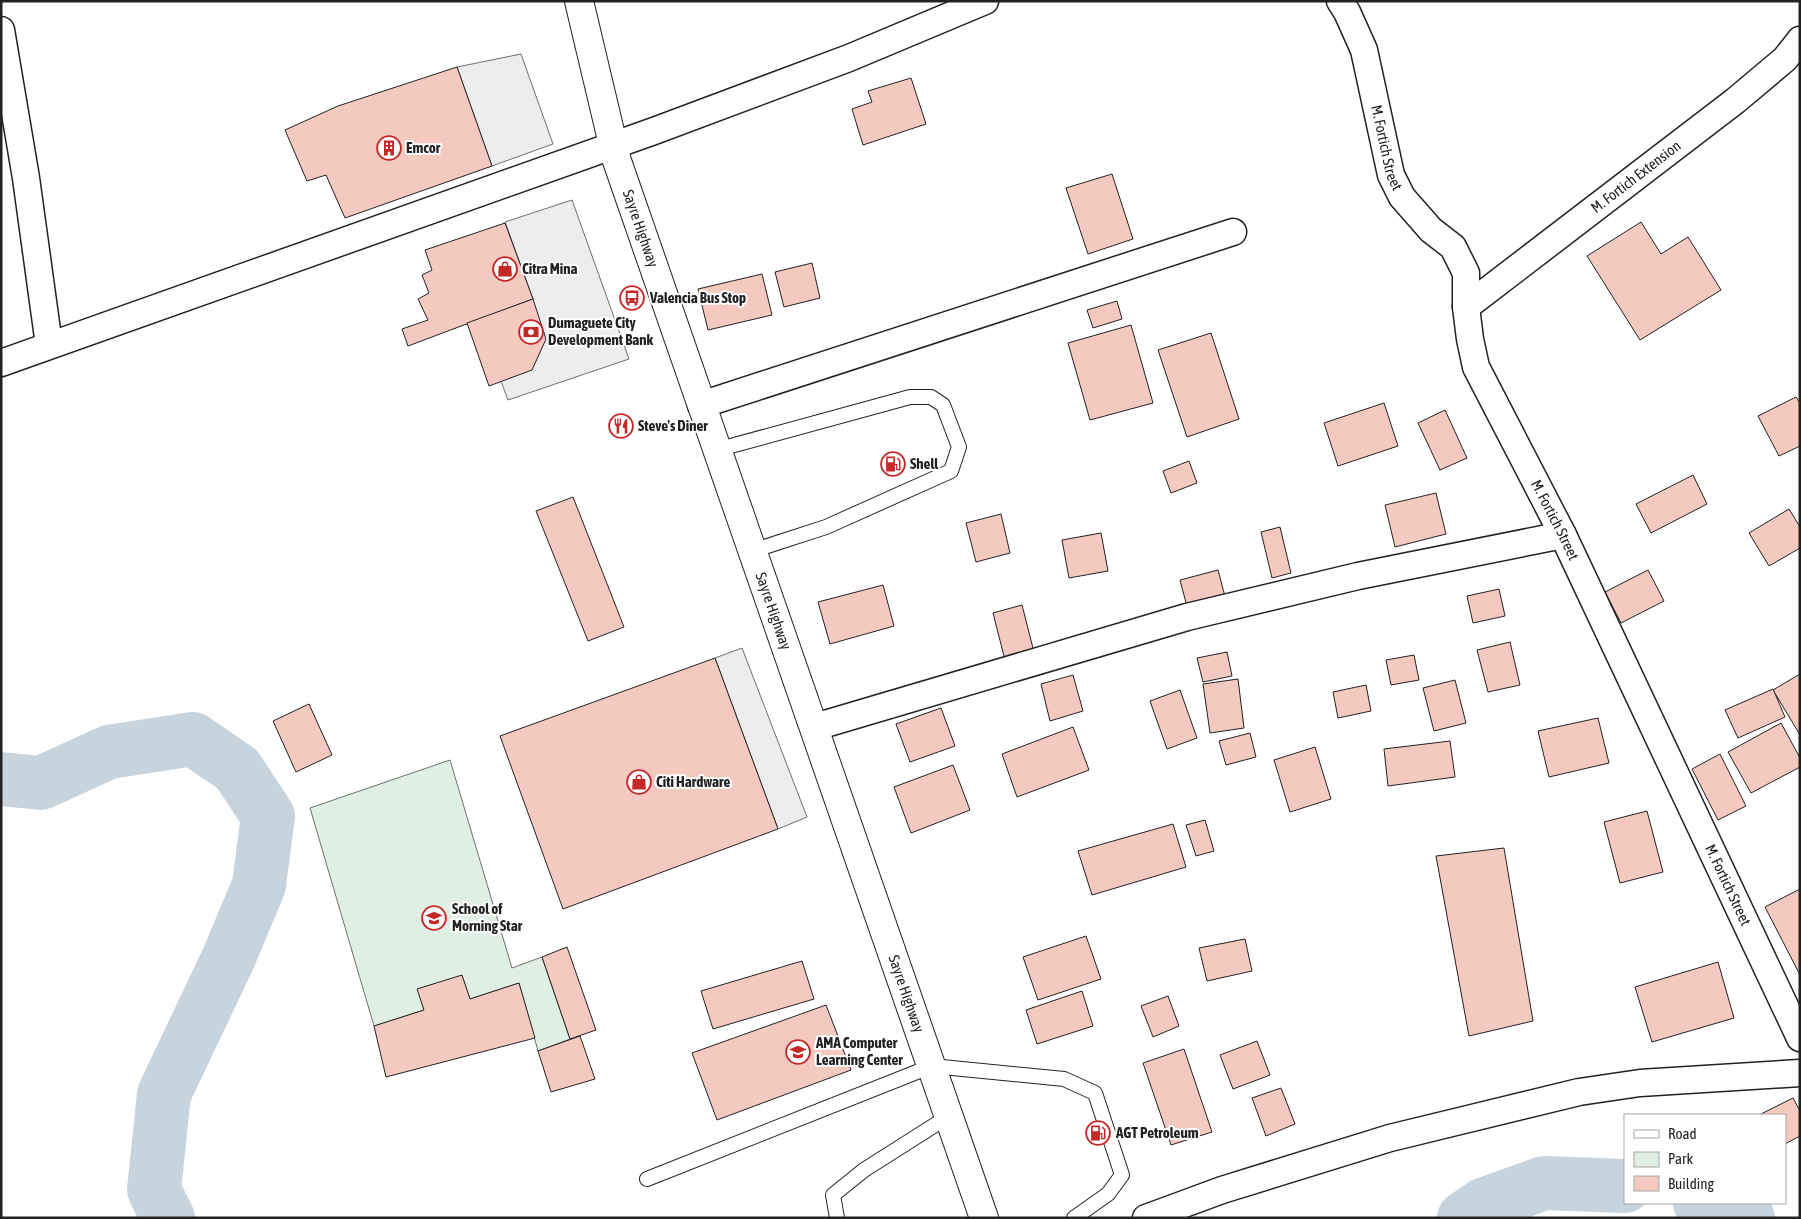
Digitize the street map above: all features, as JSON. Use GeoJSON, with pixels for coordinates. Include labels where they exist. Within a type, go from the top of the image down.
{"type":"FeatureCollection","features":[{"type":"Feature","properties":{"kind":"highway","name":"Sayre Highway"},"geometry":{"type":"LineString","coordinates":[[579,1],[613,146],[716,450],[815,727],[984,1218]]}},
{"type":"Feature","properties":{"kind":"street"},"geometry":{"type":"LineString","coordinates":[[1,363],[613,146],[849,58],[986,1]]}},
{"type":"Feature","properties":{"kind":"street","name":"M. Fortich Street"},"geometry":{"type":"LineString","coordinates":[[1340,1],[1364,50],[1391,174],[1402,197],[1431,230],[1454,247],[1466,273],[1466,308],[1476,367],[1563,535],[1800,1038]]}},
{"type":"Feature","properties":{"kind":"street"},"geometry":{"type":"LineString","coordinates":[[1,30],[26,178],[49,345]]}},
{"type":"Feature","properties":{"kind":"street","name":"M. Fortich Extension"},"geometry":{"type":"LineString","coordinates":[[1466,308],[1735,101],[1785,59],[1800,40]]}},
{"type":"Feature","properties":{"kind":"street"},"geometry":{"type":"LineString","coordinates":[[701,405],[1233,232]]}},
{"type":"Feature","properties":{"kind":"street"},"geometry":{"type":"LineString","coordinates":[[815,727],[1187,616],[1358,576],[1563,535]]}},
{"type":"Feature","properties":{"kind":"street"},"geometry":{"type":"LineString","coordinates":[[1146,1218],[1222,1190],[1390,1138],[1579,1092],[1640,1083],[1800,1073]]}},
{"type":"Feature","properties":{"kind":"lane"},"geometry":{"type":"LineString","coordinates":[[716,450],[910,398],[931,397],[942,405],[959,447],[952,471],[826,527],[752,550]]}},
{"type":"Feature","properties":{"kind":"lane"},"geometry":{"type":"LineString","coordinates":[[647,1179],[932,1066],[1064,1079],[1095,1093],[1122,1175],[1108,1194],[1074,1218]]}},
{"type":"Feature","properties":{"kind":"lane"},"geometry":{"type":"LineString","coordinates":[[837,1218],[833,1195],[864,1170],[949,1116]]}},
{"type":"Feature","properties":{"kind":"green space"},"geometry":{"type":"Polygon","coordinates":[[[450,760],[512,968],[542,957],[570,1039],[538,1051],[519,983],[470,999],[462,976],[418,989],[424,1010],[374,1026],[310,808],[450,760]]]}},
{"type":"Feature","properties":{"kind":"shaded area"},"geometry":{"type":"Polygon","coordinates":[[[521,54],[553,144],[492,166],[457,67],[521,54]]]}},
{"type":"Feature","properties":{"kind":"shaded area"},"geometry":{"type":"Polygon","coordinates":[[[572,200],[629,359],[508,400],[501,381],[533,299],[505,222],[572,200]]]}},
{"type":"Feature","properties":{"kind":"shaded area"},"geometry":{"type":"Polygon","coordinates":[[[742,648],[807,817],[778,829],[715,658],[742,648]]]}},
{"type":"Feature","properties":{"kind":"building","name":"Emcor"},"geometry":{"type":"Polygon","coordinates":[[[457,67],[492,166],[345,218],[326,175],[307,181],[285,130],[338,106],[457,67]]]}},
{"type":"Feature","properties":{"kind":"building"},"geometry":{"type":"Polygon","coordinates":[[[911,78],[926,124],[863,145],[852,109],[872,102],[868,91],[911,78]]]}},
{"type":"Feature","properties":{"kind":"building"},"geometry":{"type":"Polygon","coordinates":[[[1112,174],[1133,239],[1088,254],[1066,188],[1112,174]]]}},
{"type":"Feature","properties":{"kind":"building"},"geometry":{"type":"Polygon","coordinates":[[[1641,222],[1661,254],[1688,237],[1721,290],[1640,340],[1587,256],[1641,222]]]}},
{"type":"Feature","properties":{"kind":"building"},"geometry":{"type":"Polygon","coordinates":[[[505,223],[533,299],[408,346],[402,329],[428,320],[418,299],[429,293],[422,275],[432,270],[425,250],[505,223]]]}},
{"type":"Feature","properties":{"kind":"building"},"geometry":{"type":"Polygon","coordinates":[[[812,263],[820,298],[784,307],[775,272],[812,263]]]}},
{"type":"Feature","properties":{"kind":"building"},"geometry":{"type":"Polygon","coordinates":[[[762,274],[772,315],[708,330],[698,289],[762,274]]]}},
{"type":"Feature","properties":{"kind":"building"},"geometry":{"type":"Polygon","coordinates":[[[533,299],[546,339],[532,370],[489,386],[467,323],[533,299]]]}},
{"type":"Feature","properties":{"kind":"building"},"geometry":{"type":"Polygon","coordinates":[[[1117,301],[1122,319],[1093,328],[1087,310],[1117,301]]]}},
{"type":"Feature","properties":{"kind":"building"},"geometry":{"type":"Polygon","coordinates":[[[1131,325],[1153,403],[1090,420],[1068,343],[1131,325]]]}},
{"type":"Feature","properties":{"kind":"building"},"geometry":{"type":"Polygon","coordinates":[[[1211,333],[1239,419],[1187,437],[1158,350],[1211,333]]]}},
{"type":"Feature","properties":{"kind":"building"},"geometry":{"type":"Polygon","coordinates":[[[1796,397],[1800,403],[1800,446],[1779,456],[1758,416],[1796,397]]]}},
{"type":"Feature","properties":{"kind":"building"},"geometry":{"type":"Polygon","coordinates":[[[1384,403],[1398,446],[1338,466],[1324,423],[1384,403]]]}},
{"type":"Feature","properties":{"kind":"building"},"geometry":{"type":"Polygon","coordinates":[[[1445,410],[1467,458],[1440,470],[1418,423],[1445,410]]]}},
{"type":"Feature","properties":{"kind":"building"},"geometry":{"type":"Polygon","coordinates":[[[1189,461],[1197,483],[1171,493],[1163,471],[1189,461]]]}},
{"type":"Feature","properties":{"kind":"building"},"geometry":{"type":"Polygon","coordinates":[[[1693,475],[1707,504],[1651,533],[1636,504],[1693,475]]]}},
{"type":"Feature","properties":{"kind":"building"},"geometry":{"type":"Polygon","coordinates":[[[1436,493],[1446,534],[1395,547],[1385,505],[1436,493]]]}},
{"type":"Feature","properties":{"kind":"building"},"geometry":{"type":"Polygon","coordinates":[[[573,497],[624,627],[588,641],[536,511],[573,497]]]}},
{"type":"Feature","properties":{"kind":"building"},"geometry":{"type":"Polygon","coordinates":[[[1789,509],[1800,527],[1800,548],[1769,566],[1749,533],[1789,509]]]}},
{"type":"Feature","properties":{"kind":"building"},"geometry":{"type":"Polygon","coordinates":[[[1001,514],[1010,553],[976,562],[966,523],[1001,514]]]}},
{"type":"Feature","properties":{"kind":"building"},"geometry":{"type":"Polygon","coordinates":[[[1280,527],[1291,573],[1272,578],[1261,532],[1280,527]]]}},
{"type":"Feature","properties":{"kind":"building"},"geometry":{"type":"Polygon","coordinates":[[[1101,533],[1108,571],[1069,578],[1062,540],[1101,533]]]}},
{"type":"Feature","properties":{"kind":"building"},"geometry":{"type":"Polygon","coordinates":[[[1218,570],[1227,604],[1189,614],[1180,580],[1218,570]]]}},
{"type":"Feature","properties":{"kind":"building"},"geometry":{"type":"Polygon","coordinates":[[[1648,570],[1664,601],[1621,623],[1605,592],[1648,570]]]}},
{"type":"Feature","properties":{"kind":"building"},"geometry":{"type":"Polygon","coordinates":[[[883,585],[894,626],[830,644],[818,602],[883,585]]]}},
{"type":"Feature","properties":{"kind":"building"},"geometry":{"type":"Polygon","coordinates":[[[1499,589],[1505,616],[1473,623],[1467,596],[1499,589]]]}},
{"type":"Feature","properties":{"kind":"building"},"geometry":{"type":"Polygon","coordinates":[[[1022,605],[1035,656],[1006,664],[993,613],[1022,605]]]}},
{"type":"Feature","properties":{"kind":"building"},"geometry":{"type":"Polygon","coordinates":[[[1510,642],[1520,685],[1488,692],[1477,650],[1510,642]]]}},
{"type":"Feature","properties":{"kind":"building"},"geometry":{"type":"Polygon","coordinates":[[[1227,652],[1232,676],[1203,682],[1197,658],[1227,652]]]}},
{"type":"Feature","properties":{"kind":"building"},"geometry":{"type":"Polygon","coordinates":[[[1414,655],[1419,680],[1391,685],[1386,660],[1414,655]]]}},
{"type":"Feature","properties":{"kind":"building","name":"Citi Hardware"},"geometry":{"type":"Polygon","coordinates":[[[715,658],[778,829],[563,909],[500,736],[715,658]]]}},
{"type":"Feature","properties":{"kind":"building"},"geometry":{"type":"Polygon","coordinates":[[[1800,674],[1800,735],[1773,690],[1800,674]]]}},
{"type":"Feature","properties":{"kind":"building"},"geometry":{"type":"Polygon","coordinates":[[[1073,675],[1083,711],[1050,721],[1041,684],[1073,675]]]}},
{"type":"Feature","properties":{"kind":"building"},"geometry":{"type":"Polygon","coordinates":[[[1238,679],[1244,728],[1210,733],[1203,684],[1238,679]]]}},
{"type":"Feature","properties":{"kind":"building"},"geometry":{"type":"Polygon","coordinates":[[[1455,680],[1466,723],[1434,731],[1423,688],[1455,680]]]}},
{"type":"Feature","properties":{"kind":"building"},"geometry":{"type":"Polygon","coordinates":[[[1366,685],[1371,711],[1338,718],[1333,692],[1366,685]]]}},
{"type":"Feature","properties":{"kind":"building"},"geometry":{"type":"Polygon","coordinates":[[[1773,689],[1785,717],[1738,738],[1725,710],[1773,689]]]}},
{"type":"Feature","properties":{"kind":"building"},"geometry":{"type":"Polygon","coordinates":[[[1180,690],[1197,738],[1167,749],[1150,701],[1180,690]]]}},
{"type":"Feature","properties":{"kind":"building"},"geometry":{"type":"Polygon","coordinates":[[[309,704],[332,755],[296,772],[273,721],[309,704]]]}},
{"type":"Feature","properties":{"kind":"building"},"geometry":{"type":"Polygon","coordinates":[[[941,708],[955,746],[910,762],[896,724],[941,708]]]}},
{"type":"Feature","properties":{"kind":"building"},"geometry":{"type":"Polygon","coordinates":[[[1598,718],[1609,763],[1549,777],[1538,731],[1598,718]]]}},
{"type":"Feature","properties":{"kind":"building"},"geometry":{"type":"Polygon","coordinates":[[[1781,723],[1800,758],[1800,767],[1751,793],[1728,752],[1781,723]]]}},
{"type":"Feature","properties":{"kind":"building"},"geometry":{"type":"Polygon","coordinates":[[[1073,727],[1089,770],[1017,797],[1002,754],[1073,727]]]}},
{"type":"Feature","properties":{"kind":"building"},"geometry":{"type":"Polygon","coordinates":[[[1250,733],[1256,757],[1226,765],[1219,741],[1250,733]]]}},
{"type":"Feature","properties":{"kind":"building"},"geometry":{"type":"Polygon","coordinates":[[[1450,741],[1455,777],[1388,786],[1384,749],[1450,741]]]}},
{"type":"Feature","properties":{"kind":"building"},"geometry":{"type":"Polygon","coordinates":[[[1315,747],[1331,799],[1290,812],[1274,760],[1315,747]]]}},
{"type":"Feature","properties":{"kind":"building"},"geometry":{"type":"Polygon","coordinates":[[[1720,754],[1746,806],[1718,820],[1692,769],[1720,754]]]}},
{"type":"Feature","properties":{"kind":"building"},"geometry":{"type":"Polygon","coordinates":[[[953,765],[970,810],[911,833],[894,787],[953,765]]]}},
{"type":"Feature","properties":{"kind":"building"},"geometry":{"type":"Polygon","coordinates":[[[1647,811],[1663,872],[1620,883],[1604,822],[1647,811]]]}},
{"type":"Feature","properties":{"kind":"building"},"geometry":{"type":"Polygon","coordinates":[[[1205,820],[1214,851],[1196,856],[1186,825],[1205,820]]]}},
{"type":"Feature","properties":{"kind":"building"},"geometry":{"type":"Polygon","coordinates":[[[1173,824],[1186,867],[1092,895],[1078,851],[1173,824]]]}},
{"type":"Feature","properties":{"kind":"building"},"geometry":{"type":"Polygon","coordinates":[[[1504,848],[1533,1021],[1469,1036],[1436,856],[1504,848]]]}},
{"type":"Feature","properties":{"kind":"building"},"geometry":{"type":"Polygon","coordinates":[[[1800,889],[1800,975],[1765,907],[1800,889]]]}},
{"type":"Feature","properties":{"kind":"building"},"geometry":{"type":"Polygon","coordinates":[[[1086,936],[1101,979],[1038,1000],[1023,957],[1086,936]]]}},
{"type":"Feature","properties":{"kind":"building"},"geometry":{"type":"Polygon","coordinates":[[[1245,939],[1252,971],[1207,981],[1199,948],[1245,939]]]}},
{"type":"Feature","properties":{"kind":"building"},"geometry":{"type":"Polygon","coordinates":[[[567,947],[596,1030],[570,1039],[542,957],[567,947]]]}},
{"type":"Feature","properties":{"kind":"building"},"geometry":{"type":"Polygon","coordinates":[[[802,961],[814,999],[713,1029],[701,991],[802,961]]]}},
{"type":"Feature","properties":{"kind":"building"},"geometry":{"type":"Polygon","coordinates":[[[1718,962],[1734,1018],[1652,1042],[1635,987],[1718,962]]]}},
{"type":"Feature","properties":{"kind":"building"},"geometry":{"type":"Polygon","coordinates":[[[462,975],[470,999],[519,983],[535,1038],[386,1077],[374,1026],[424,1010],[417,989],[462,975]]]}},
{"type":"Feature","properties":{"kind":"building"},"geometry":{"type":"Polygon","coordinates":[[[1082,991],[1093,1026],[1037,1044],[1026,1010],[1082,991]]]}},
{"type":"Feature","properties":{"kind":"building"},"geometry":{"type":"Polygon","coordinates":[[[1168,996],[1179,1026],[1153,1037],[1141,1006],[1168,996]]]}},
{"type":"Feature","properties":{"kind":"building"},"geometry":{"type":"Polygon","coordinates":[[[826,1005],[851,1070],[717,1120],[692,1053],[826,1005]]]}},
{"type":"Feature","properties":{"kind":"building"},"geometry":{"type":"Polygon","coordinates":[[[580,1036],[595,1079],[551,1092],[538,1051],[580,1036]]]}},
{"type":"Feature","properties":{"kind":"building"},"geometry":{"type":"Polygon","coordinates":[[[1257,1041],[1270,1075],[1233,1089],[1220,1055],[1257,1041]]]}},
{"type":"Feature","properties":{"kind":"building"},"geometry":{"type":"Polygon","coordinates":[[[1184,1049],[1212,1132],[1171,1145],[1143,1063],[1184,1049]]]}},
{"type":"Feature","properties":{"kind":"building"},"geometry":{"type":"Polygon","coordinates":[[[1281,1088],[1295,1124],[1266,1136],[1252,1098],[1281,1088]]]}},
{"type":"Feature","properties":{"kind":"building"},"geometry":{"type":"Polygon","coordinates":[[[1793,1098],[1800,1111],[1800,1136],[1786,1143],[1786,1114],[1761,1114],[1793,1098]]]}},
{"type":"Feature","properties":{"kind":"waterway"},"geometry":{"type":"LineString","coordinates":[[1,779],[41,783],[109,752],[193,739],[237,769],[268,816],[259,885],[229,957],[164,1094],[154,1190],[168,1218]]}},
{"type":"Feature","properties":{"kind":"waterway"},"geometry":{"type":"LineString","coordinates":[[1464,1218],[1483,1205],[1544,1183],[1624,1186]]}},
{"type":"Feature","properties":{"kind":"waterway"},"geometry":{"type":"LineString","coordinates":[[1703,1204],[1748,1218]]}},
{"type":"Feature","properties":{"kind":"place","name":"Emcor"},"geometry":{"type":"Point","coordinates":[389,148]}},
{"type":"Feature","properties":{"kind":"place","name":"Citra Mina"},"geometry":{"type":"Point","coordinates":[505,269]}},
{"type":"Feature","properties":{"kind":"place","name":"Valencia Bus Stop"},"geometry":{"type":"Point","coordinates":[632,298]}},
{"type":"Feature","properties":{"kind":"place","name":"Dumaguete City Development Bank"},"geometry":{"type":"Point","coordinates":[531,332]}},
{"type":"Feature","properties":{"kind":"place","name":"Steve's Diner"},"geometry":{"type":"Point","coordinates":[621,426]}},
{"type":"Feature","properties":{"kind":"place","name":"Shell"},"geometry":{"type":"Point","coordinates":[893,464]}},
{"type":"Feature","properties":{"kind":"place","name":"Citi Hardware"},"geometry":{"type":"Point","coordinates":[639,782]}},
{"type":"Feature","properties":{"kind":"place","name":"School of Morning Star"},"geometry":{"type":"Point","coordinates":[434,918]}},
{"type":"Feature","properties":{"kind":"place","name":"AMA Computer Learning Center"},"geometry":{"type":"Point","coordinates":[798,1052]}},
{"type":"Feature","properties":{"kind":"place","name":"AGT Petroleum"},"geometry":{"type":"Point","coordinates":[1098,1133]}}]}
